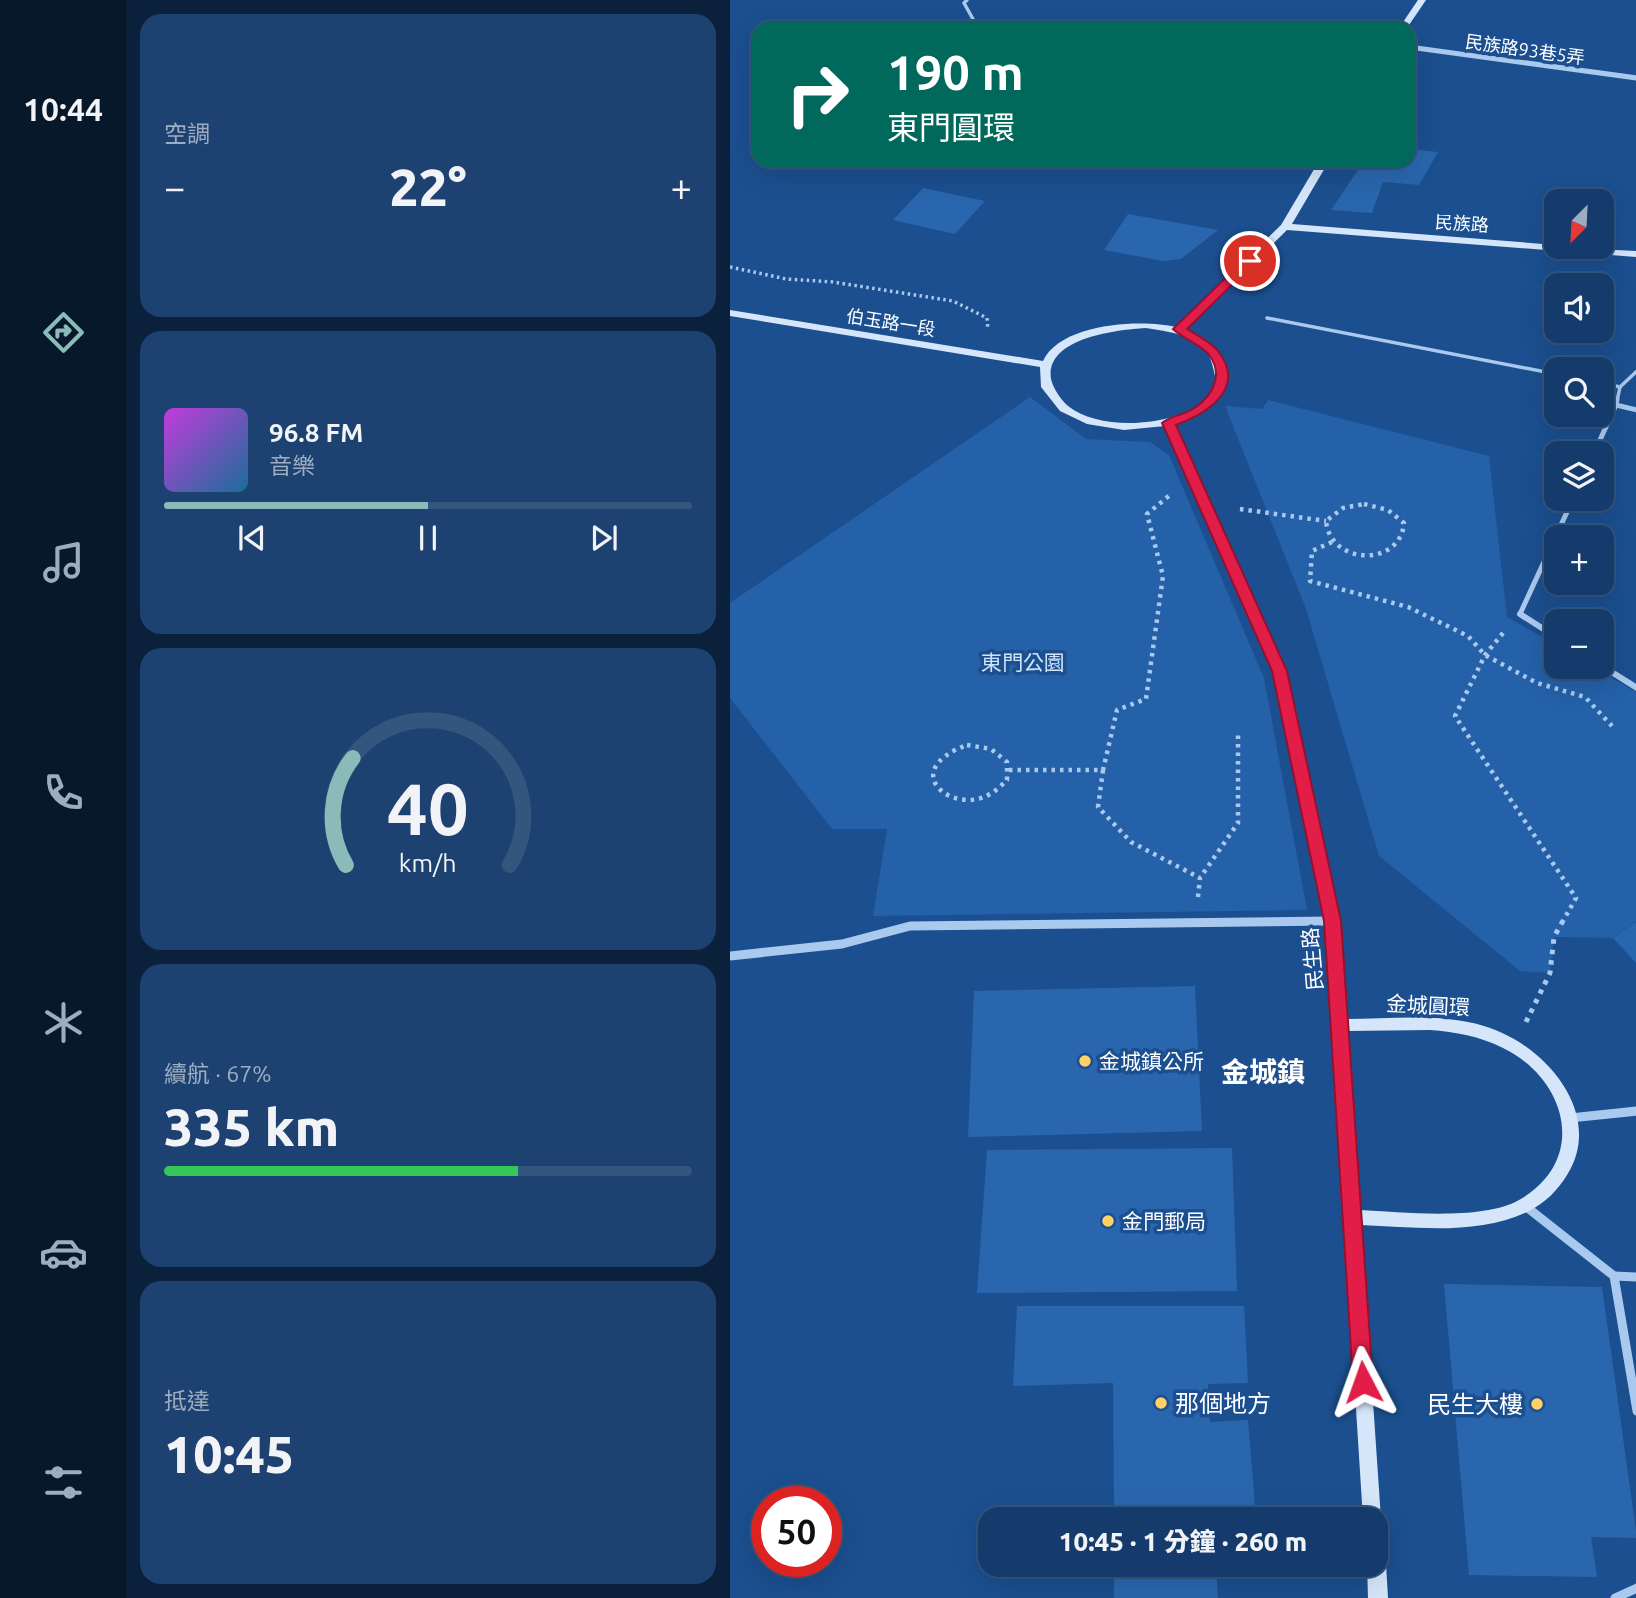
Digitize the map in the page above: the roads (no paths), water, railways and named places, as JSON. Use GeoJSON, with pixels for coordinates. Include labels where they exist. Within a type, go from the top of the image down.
{"type":"FeatureCollection","features":[{"type":"Feature","properties":{"kind":"main road"},"geometry":{"type":"LineString","coordinates":[[1408,21],[1422,0]]}},
{"type":"Feature","properties":{"kind":"main road"},"geometry":{"type":"LineString","coordinates":[[1180,329],[1285,227],[1320,168]]}},
{"type":"Feature","properties":{"kind":"main road","name":"民族路"},"geometry":{"type":"LineString","coordinates":[[1285,227],[1636,254]]}},
{"type":"Feature","properties":{"kind":"main road","name":"伯玉路一段"},"geometry":{"type":"LineString","coordinates":[[730,313],[1047,365]]}},
{"type":"Feature","properties":{"kind":"main road"},"geometry":{"type":"LineString","coordinates":[[1145,325],[1180,329],[1212,351],[1222,367],[1223,384],[1213,400],[1194,414],[1169,423],[1132,427],[1087,420],[1065,410],[1051,396],[1045,380],[1047,365],[1057,351],[1074,339],[1095,330],[1145,325]]}},
{"type":"Feature","properties":{"kind":"main road","name":"民生路"},"geometry":{"type":"LineString","coordinates":[[1169,423],[1280,671],[1333,921],[1371,1507]]}},
{"type":"Feature","properties":{"kind":"main road","name":"金城圓環"},"geometry":{"type":"LineString","coordinates":[[1340,1025],[1442,1026],[1482,1031],[1515,1045],[1542,1066],[1562,1093],[1570,1118],[1568,1156],[1552,1184],[1524,1205],[1489,1216],[1351,1217]]}},
{"type":"Feature","properties":{"kind":"main road"},"geometry":{"type":"LineString","coordinates":[[1377,1577],[1378,1598]]}},
{"type":"Feature","properties":{"kind":"street","name":"民族路93巷5弄"},"geometry":{"type":"LineString","coordinates":[[1416,48],[1636,78]]}},
{"type":"Feature","properties":{"kind":"street"},"geometry":{"type":"LineString","coordinates":[[1520,614],[1544,629]]}},
{"type":"Feature","properties":{"kind":"street"},"geometry":{"type":"LineString","coordinates":[[1614,674],[1636,688]]}},
{"type":"Feature","properties":{"kind":"street"},"geometry":{"type":"LineString","coordinates":[[730,956],[842,944],[910,926],[1333,921]]}},
{"type":"Feature","properties":{"kind":"street"},"geometry":{"type":"LineString","coordinates":[[1570,1118],[1636,1111]]}},
{"type":"Feature","properties":{"kind":"street"},"geometry":{"type":"LineString","coordinates":[[1524,1205],[1614,1276],[1636,1277]]}},
{"type":"Feature","properties":{"kind":"street"},"geometry":{"type":"LineString","coordinates":[[1614,1276],[1636,1411]]}},
{"type":"Feature","properties":{"kind":"street"},"geometry":{"type":"LineString","coordinates":[[1615,1598],[1636,1588]]}},
{"type":"Feature","properties":{"kind":"lane"},"geometry":{"type":"LineString","coordinates":[[967,0],[964,3],[974,21]]}},
{"type":"Feature","properties":{"kind":"lane"},"geometry":{"type":"LineString","coordinates":[[1267,318],[1544,372]]}},
{"type":"Feature","properties":{"kind":"lane"},"geometry":{"type":"LineString","coordinates":[[1599,441],[1616,404],[1620,387],[1636,371]]}},
{"type":"Feature","properties":{"kind":"lane"},"geometry":{"type":"LineString","coordinates":[[1614,386],[1620,387]]}},
{"type":"Feature","properties":{"kind":"lane"},"geometry":{"type":"LineString","coordinates":[[1616,404],[1636,410]]}},
{"type":"Feature","properties":{"kind":"lane"},"geometry":{"type":"LineString","coordinates":[[1520,614],[1567,511]]}},
{"type":"Feature","properties":{"kind":"place","name":"金城鎮公所"},"geometry":{"type":"Point","coordinates":[1085,1061]}},
{"type":"Feature","properties":{"kind":"place","name":"金門郵局"},"geometry":{"type":"Point","coordinates":[1108,1221]}},
{"type":"Feature","properties":{"kind":"place","name":"那個地方"},"geometry":{"type":"Point","coordinates":[1161,1403]}},
{"type":"Feature","properties":{"kind":"place","name":"民生大樓"},"geometry":{"type":"Point","coordinates":[1537,1404]}},
{"type":"Feature","properties":{"kind":"district","name":"金城鎮"},"geometry":{"type":"Point","coordinates":[1263,1071]}},
{"type":"Feature","properties":{"kind":"park label","name":"東門公園"},"geometry":{"type":"Point","coordinates":[1023,662]}}]}
